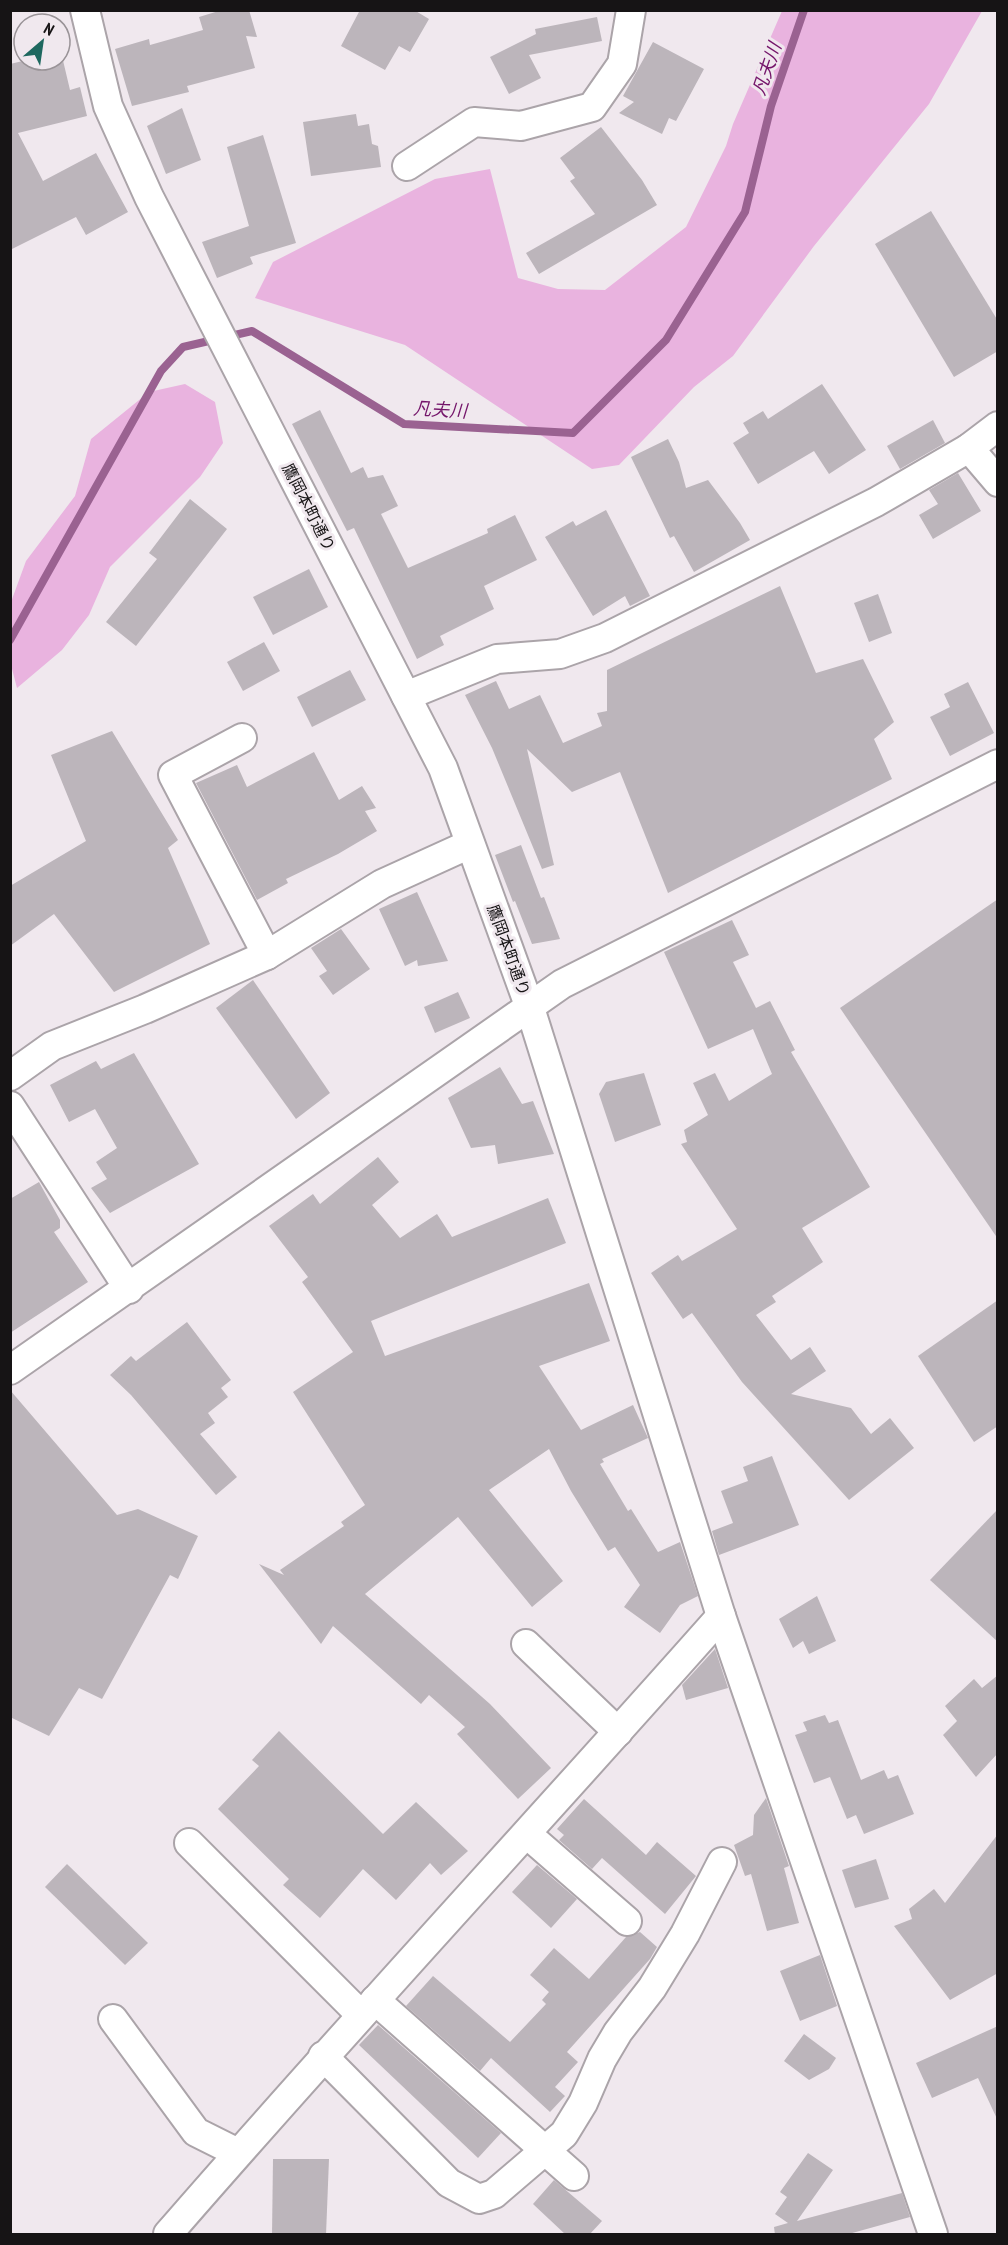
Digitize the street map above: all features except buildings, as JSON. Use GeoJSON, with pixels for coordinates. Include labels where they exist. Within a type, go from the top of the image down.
{"type":"FeatureCollection","features":[{"type":"Feature","properties":{"kind":"street","name":"鷹岡本町通り"},"geometry":{"type":"LineString","coordinates":[[85,10],[108,106],[148,197],[203,298],[443,768],[530,1008],[721,1616],[933,2235]]}},
{"type":"Feature","properties":{"kind":"street"},"geometry":{"type":"LineString","coordinates":[[407,166],[474,122],[521,126],[592,107],[622,64],[631,10]]}},
{"type":"Feature","properties":{"kind":"street"},"geometry":{"type":"LineString","coordinates":[[406,696],[497,659],[560,654],[605,638],[866,508],[969,448],[998,426]]}},
{"type":"Feature","properties":{"kind":"street"},"geometry":{"type":"LineString","coordinates":[[969,448],[998,482]]}},
{"type":"Feature","properties":{"kind":"street"},"geometry":{"type":"LineString","coordinates":[[242,738],[173,775],[267,955]]}},
{"type":"Feature","properties":{"kind":"street"},"geometry":{"type":"LineString","coordinates":[[10,1370],[129,1289],[562,984],[998,764]]}},
{"type":"Feature","properties":{"kind":"street"},"geometry":{"type":"LineString","coordinates":[[10,1076],[52,1046],[145,1009],[267,955],[382,884],[470,844]]}},
{"type":"Feature","properties":{"kind":"street"},"geometry":{"type":"LineString","coordinates":[[10,1106],[129,1289]]}},
{"type":"Feature","properties":{"kind":"street"},"geometry":{"type":"LineString","coordinates":[[168,2235],[323,2056],[528,1835],[721,1616]]}},
{"type":"Feature","properties":{"kind":"street"},"geometry":{"type":"LineString","coordinates":[[526,1644],[618,1732]]}},
{"type":"Feature","properties":{"kind":"street"},"geometry":{"type":"LineString","coordinates":[[528,1835],[627,1921]]}},
{"type":"Feature","properties":{"kind":"street"},"geometry":{"type":"LineString","coordinates":[[189,1843],[368,2008],[546,2150],[574,2176]]}},
{"type":"Feature","properties":{"kind":"street"},"geometry":{"type":"LineString","coordinates":[[323,2056],[449,2183],[479,2199],[494,2194],[564,2133],[583,2103],[602,2059],[618,2032],[652,1988],[685,1934],[722,1863]]}},
{"type":"Feature","properties":{"kind":"street"},"geometry":{"type":"LineString","coordinates":[[112,2019],[196,2132],[238,2153]]}},
{"type":"Feature","properties":{"kind":"shaded area"},"geometry":{"type":"Polygon","coordinates":[[[782,11],[982,11],[929,104],[814,246],[733,356],[694,387],[619,465],[592,469],[405,345],[255,298],[273,262],[435,179],[490,169],[518,278],[558,289],[605,290],[686,227],[726,146],[733,124],[782,11]]]}},
{"type":"Feature","properties":{"kind":"shaded area"},"geometry":{"type":"Polygon","coordinates":[[[185,384],[215,402],[223,443],[200,477],[110,567],[89,615],[62,650],[17,688],[11,665],[11,602],[26,561],[75,496],[91,439],[149,392],[185,384]]]}},
{"type":"Feature","properties":{"kind":"waterway","name":"凡夫川"},"geometry":{"type":"LineString","coordinates":[[10,640],[161,371],[183,347],[252,331],[404,424],[573,433],[666,340],[745,212],[771,106],[804,10]]}}]}
